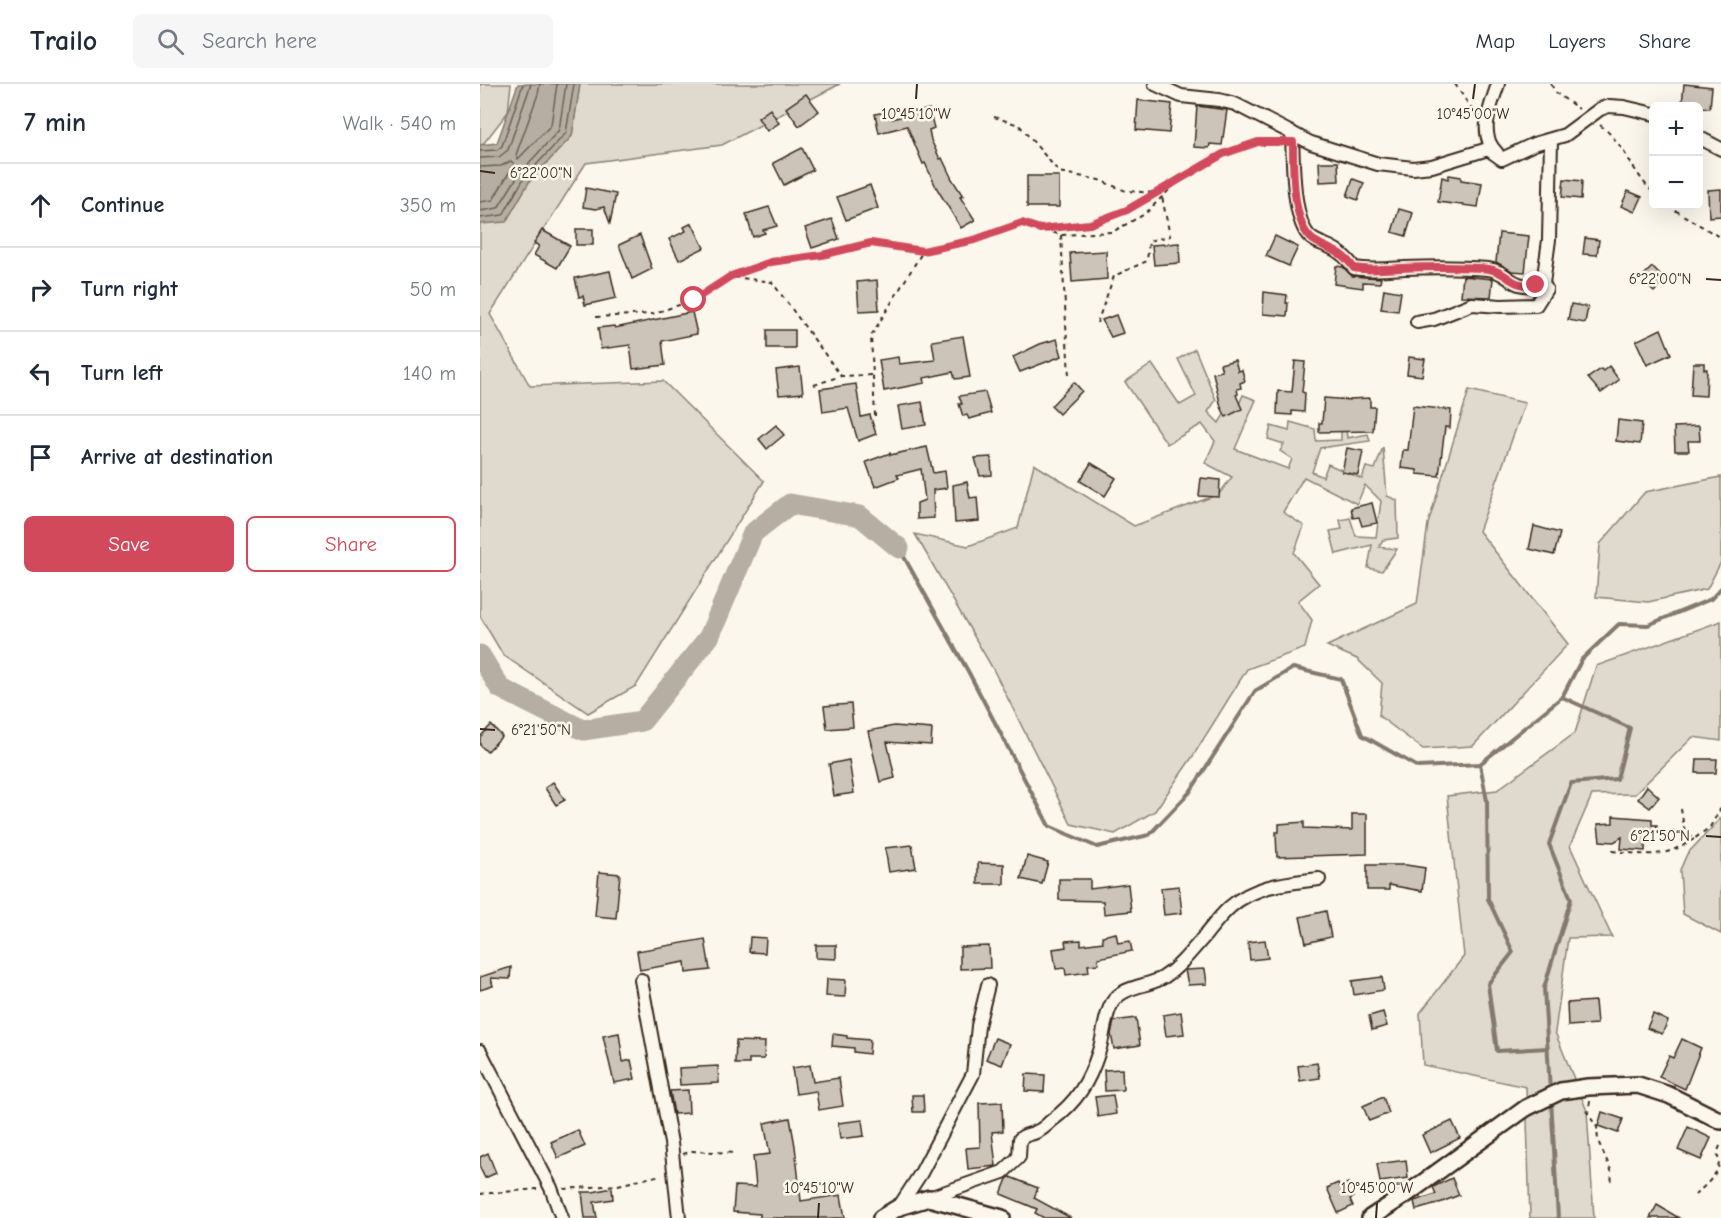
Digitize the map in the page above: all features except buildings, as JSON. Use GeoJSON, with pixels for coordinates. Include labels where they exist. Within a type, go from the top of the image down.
{"type":"FeatureCollection","features":[{"type":"Feature","properties":{"kind":"street"},"geometry":{"type":"LineString","coordinates":[[1155,84],[1181,96],[1235,104],[1292,138],[1363,161],[1396,167],[1432,166],[1488,149],[1502,159]]}},
{"type":"Feature","properties":{"kind":"street"},"geometry":{"type":"LineString","coordinates":[[1498,84],[1487,114],[1486,130],[1493,150],[1502,159]]}},
{"type":"Feature","properties":{"kind":"street"},"geometry":{"type":"LineString","coordinates":[[1502,159],[1534,144],[1564,135],[1589,116],[1609,106],[1649,113]]}},
{"type":"Feature","properties":{"kind":"street"},"geometry":{"type":"LineString","coordinates":[[1292,138],[1294,184],[1299,219],[1303,230],[1311,238],[1333,248],[1347,258],[1354,268],[1371,271],[1468,267],[1495,271],[1515,284],[1528,286],[1543,283]]}},
{"type":"Feature","properties":{"kind":"street"},"geometry":{"type":"LineString","coordinates":[[1417,322],[1434,319],[1472,304],[1536,305],[1546,289],[1543,283],[1549,240],[1551,140]]}},
{"type":"Feature","properties":{"kind":"street"},"geometry":{"type":"LineString","coordinates":[[1703,140],[1721,149]]}},
{"type":"Feature","properties":{"kind":"street"},"geometry":{"type":"LineString","coordinates":[[881,1218],[899,1207],[1003,1172],[1019,1157],[1020,1139],[1024,1135],[1037,1132],[1069,1107],[1081,1092],[1099,1051],[1113,1001],[1132,988],[1150,984],[1166,976],[1227,909],[1238,901],[1265,887],[1319,879]]}},
{"type":"Feature","properties":{"kind":"street"},"geometry":{"type":"LineString","coordinates":[[641,980],[663,1092],[679,1218]]}},
{"type":"Feature","properties":{"kind":"street"},"geometry":{"type":"LineString","coordinates":[[899,1207],[921,1173],[973,1074],[978,1026],[987,985]]}},
{"type":"Feature","properties":{"kind":"street"},"geometry":{"type":"LineString","coordinates":[[480,1051],[551,1188],[562,1218]]}},
{"type":"Feature","properties":{"kind":"street"},"geometry":{"type":"LineString","coordinates":[[1370,1218],[1526,1108],[1561,1091],[1588,1087],[1638,1085],[1669,1095],[1721,1121]]}},
{"type":"Feature","properties":{"kind":"street"},"geometry":{"type":"LineString","coordinates":[[929,1198],[1002,1218]]}},
{"type":"Feature","properties":{"kind":"path"},"geometry":{"type":"LineString","coordinates":[[1455,84],[1486,130]]}},
{"type":"Feature","properties":{"kind":"path"},"geometry":{"type":"LineString","coordinates":[[1551,84],[1556,93],[1609,131],[1649,188]]}},
{"type":"Feature","properties":{"kind":"path"},"geometry":{"type":"LineString","coordinates":[[994,117],[1019,125],[1059,172],[1099,180],[1126,191],[1157,193]]}},
{"type":"Feature","properties":{"kind":"path"},"geometry":{"type":"LineString","coordinates":[[1040,229],[1090,224],[1127,210],[1223,154],[1258,142],[1292,138]]}},
{"type":"Feature","properties":{"kind":"path"},"geometry":{"type":"LineString","coordinates":[[596,317],[652,314],[694,300],[731,276],[771,262],[822,255],[871,243],[923,251],[974,240],[1022,223],[1061,235],[1112,232],[1145,214],[1179,180]]}},
{"type":"Feature","properties":{"kind":"path"},"geometry":{"type":"LineString","coordinates":[[1097,323],[1114,276],[1147,261],[1149,241],[1170,236],[1162,197]]}},
{"type":"Feature","properties":{"kind":"path"},"geometry":{"type":"LineString","coordinates":[[1675,210],[1721,238]]}},
{"type":"Feature","properties":{"kind":"path"},"geometry":{"type":"LineString","coordinates":[[1061,235],[1069,376]]}},
{"type":"Feature","properties":{"kind":"path"},"geometry":{"type":"LineString","coordinates":[[875,416],[871,336],[923,251]]}},
{"type":"Feature","properties":{"kind":"path"},"geometry":{"type":"LineString","coordinates":[[731,276],[772,282],[841,376]]}},
{"type":"Feature","properties":{"kind":"path"},"geometry":{"type":"LineString","coordinates":[[814,385],[841,376],[873,375]]}},
{"type":"Feature","properties":{"kind":"path"},"geometry":{"type":"LineString","coordinates":[[1612,851],[1650,855],[1667,853],[1694,839],[1710,827],[1721,808]]}},
{"type":"Feature","properties":{"kind":"path"},"geometry":{"type":"LineString","coordinates":[[1681,809],[1684,828],[1694,839]]}},
{"type":"Feature","properties":{"kind":"path"},"geometry":{"type":"LineString","coordinates":[[1588,1087],[1590,1099],[1588,1114],[1597,1127],[1598,1141],[1611,1170],[1612,1185]]}},
{"type":"Feature","properties":{"kind":"path"},"geometry":{"type":"LineString","coordinates":[[1695,1195],[1719,1167],[1717,1152],[1721,1144]]}},
{"type":"Feature","properties":{"kind":"path"},"geometry":{"type":"LineString","coordinates":[[683,1154],[692,1151],[736,1153]]}},
{"type":"Feature","properties":{"kind":"path"},"geometry":{"type":"LineString","coordinates":[[480,1194],[618,1185],[674,1172]]}},
{"type":"Feature","properties":{"kind":"shaded area"},"geometry":{"type":"Polygon","coordinates":[[[480,84],[511,84],[508,112],[480,148],[480,84]]]}},
{"type":"Feature","properties":{"kind":"shaded area"},"geometry":{"type":"Polygon","coordinates":[[[580,84],[840,84],[722,145],[586,163],[490,314],[530,386],[663,381],[764,481],[636,686],[588,713],[503,655],[480,616],[480,224],[506,221],[529,182],[572,136],[580,84]]]}},
{"type":"Feature","properties":{"kind":"shaded area"},"geometry":{"type":"Polygon","coordinates":[[[1195,349],[1216,400],[1208,412],[1219,423],[1226,411],[1235,413],[1243,395],[1256,400],[1235,449],[1288,469],[1292,459],[1280,451],[1284,444],[1268,439],[1271,426],[1289,431],[1290,422],[1315,429],[1316,441],[1341,440],[1341,421],[1345,421],[1347,438],[1368,434],[1370,441],[1320,448],[1312,472],[1323,477],[1328,464],[1362,479],[1366,467],[1375,469],[1383,447],[1387,496],[1397,500],[1398,538],[1383,540],[1379,547],[1397,549],[1382,571],[1368,568],[1372,545],[1336,554],[1330,531],[1342,529],[1340,520],[1350,518],[1356,536],[1376,537],[1381,501],[1365,485],[1357,504],[1304,477],[1283,512],[1304,526],[1294,553],[1319,584],[1298,601],[1312,620],[1305,648],[1247,669],[1193,756],[1155,811],[1115,834],[1071,824],[993,669],[915,534],[968,546],[1018,528],[1034,464],[1134,526],[1219,494],[1232,477],[1205,463],[1215,441],[1202,424],[1167,444],[1125,382],[1152,364],[1180,405],[1196,396],[1178,359],[1195,349]]]}},
{"type":"Feature","properties":{"kind":"shaded area"},"geometry":{"type":"Polygon","coordinates":[[[1469,390],[1525,403],[1479,531],[1568,644],[1473,746],[1423,749],[1379,716],[1382,683],[1357,659],[1327,646],[1417,604],[1428,524],[1469,390]]]}},
{"type":"Feature","properties":{"kind":"shaded area"},"geometry":{"type":"Polygon","coordinates":[[[1721,477],[1721,562],[1707,589],[1648,602],[1596,597],[1600,544],[1645,492],[1721,477]]]}},
{"type":"Feature","properties":{"kind":"shaded area"},"geometry":{"type":"Polygon","coordinates":[[[1721,621],[1721,741],[1693,737],[1635,794],[1592,795],[1570,846],[1612,937],[1568,938],[1555,1032],[1587,1111],[1594,1218],[1530,1218],[1526,1087],[1423,1065],[1420,1013],[1464,956],[1447,796],[1497,790],[1575,733],[1596,666],[1721,621]]]}},
{"type":"Feature","properties":{"kind":"shaded area"},"geometry":{"type":"Polygon","coordinates":[[[1721,818],[1721,934],[1683,914],[1680,870],[1687,854],[1721,818]]]}},
{"type":"Feature","properties":{"kind":"water"},"geometry":{"type":"Polygon","coordinates":[[[518,84],[580,84],[572,136],[529,182],[506,222],[480,224],[480,145],[497,143],[518,84]]]}},
{"type":"Feature","properties":{"kind":"waterway"},"geometry":{"type":"LineString","coordinates":[[480,655],[500,688],[583,730],[642,721],[709,637],[753,533],[790,504],[860,516],[899,548]]}},
{"type":"Feature","properties":{"kind":"waterway"},"geometry":{"type":"LineString","coordinates":[[899,548],[969,673],[1049,826],[1097,847],[1149,835],[1190,792],[1255,691],[1293,668],[1341,679],[1362,735],[1418,767],[1480,764],[1562,697],[1582,659],[1619,624],[1648,625],[1711,599],[1721,588]]}},
{"type":"Feature","properties":{"kind":"waterway"},"geometry":{"type":"LineString","coordinates":[[1550,1091],[1544,988],[1571,899],[1549,844],[1571,783],[1617,779],[1630,728],[1562,697]]}},
{"type":"Feature","properties":{"kind":"waterway"},"geometry":{"type":"LineString","coordinates":[[1480,764],[1487,801],[1488,899],[1513,952],[1488,984],[1497,1051],[1548,1048]]}},
{"type":"Feature","properties":{"kind":"waterway"},"geometry":{"type":"LineString","coordinates":[[1551,1099],[1558,1218]]}},
{"type":"Feature","properties":{"kind":"route"},"geometry":{"type":"LineString","coordinates":[[694,300],[731,276],[771,262],[822,255],[871,243],[923,251],[974,240],[1022,223],[1040,229],[1090,224],[1127,210],[1223,154],[1258,142],[1293,142],[1294,184],[1299,219],[1303,230],[1311,238],[1333,248],[1347,258],[1354,268],[1371,271],[1468,267],[1495,271],[1515,284],[1536,285]]}}]}
